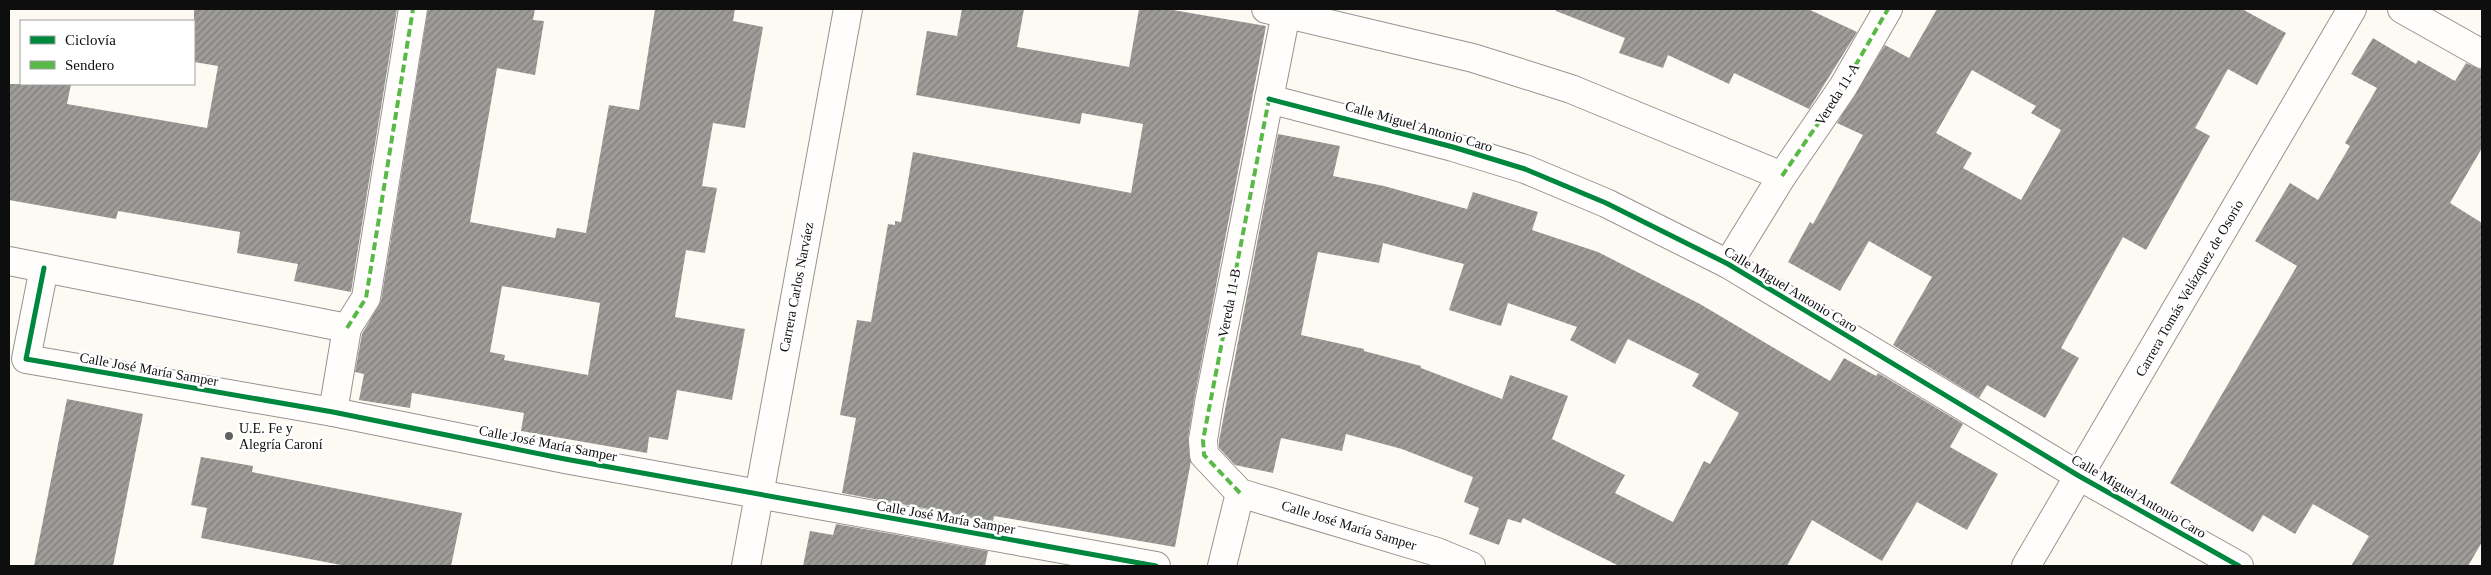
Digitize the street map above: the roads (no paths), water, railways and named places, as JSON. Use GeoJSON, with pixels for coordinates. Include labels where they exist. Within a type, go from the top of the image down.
{"type":"FeatureCollection","features":[{"type":"Feature","properties":{"kind":"street"},"geometry":{"type":"LineString","coordinates":[[333,412],[348,328],[366,298],[414,9]]}},
{"type":"Feature","properties":{"kind":"street","name":"Carrera Carlos Narváez"},"geometry":{"type":"LineString","coordinates":[[746,566],[848,9]]}},
{"type":"Feature","properties":{"kind":"street","name":"Vereda 11-A"},"geometry":{"type":"LineString","coordinates":[[1782,176],[1842,87],[1888,9]]}},
{"type":"Feature","properties":{"kind":"street"},"geometry":{"type":"LineString","coordinates":[[2402,9],[2482,54]]}},
{"type":"Feature","properties":{"kind":"street","name":"Carrera Tomás Velázquez de Osorio"},"geometry":{"type":"LineString","coordinates":[[2026,566],[2349,10]]}},
{"type":"Feature","properties":{"kind":"street"},"geometry":{"type":"LineString","coordinates":[[1269,99],[1276,11],[1473,58],[1571,89],[1782,176]]}},
{"type":"Feature","properties":{"kind":"street","name":"Calle Miguel Antonio Caro"},"geometry":{"type":"LineString","coordinates":[[1269,99],[1396,131],[1525,169],[1606,203],[1728,264],[2079,476],[2239,566]]}},
{"type":"Feature","properties":{"kind":"street","name":"Vereda 11-B"},"geometry":{"type":"LineString","coordinates":[[1240,493],[1204,455],[1203,440],[1269,99]]}},
{"type":"Feature","properties":{"kind":"street","name":"Calle Miguel Antonio Caro"},"geometry":{"type":"LineString","coordinates":[[1728,264],[1782,176]]}},
{"type":"Feature","properties":{"kind":"street"},"geometry":{"type":"LineString","coordinates":[[9,262],[348,328]]}},
{"type":"Feature","properties":{"kind":"street","name":"Calle José María Samper"},"geometry":{"type":"LineString","coordinates":[[44,268],[26,359],[333,412],[759,494],[1156,566]]}},
{"type":"Feature","properties":{"kind":"street"},"geometry":{"type":"LineString","coordinates":[[1222,566],[1240,493]]}},
{"type":"Feature","properties":{"kind":"street","name":"Calle José María Samper"},"geometry":{"type":"LineString","coordinates":[[1240,493],[1437,552],[1470,566]]}},
{"type":"Feature","properties":{"kind":"place","name":"U.E. Fe y Alegría Caroní"},"geometry":{"type":"Point","coordinates":[229,436]}}]}
